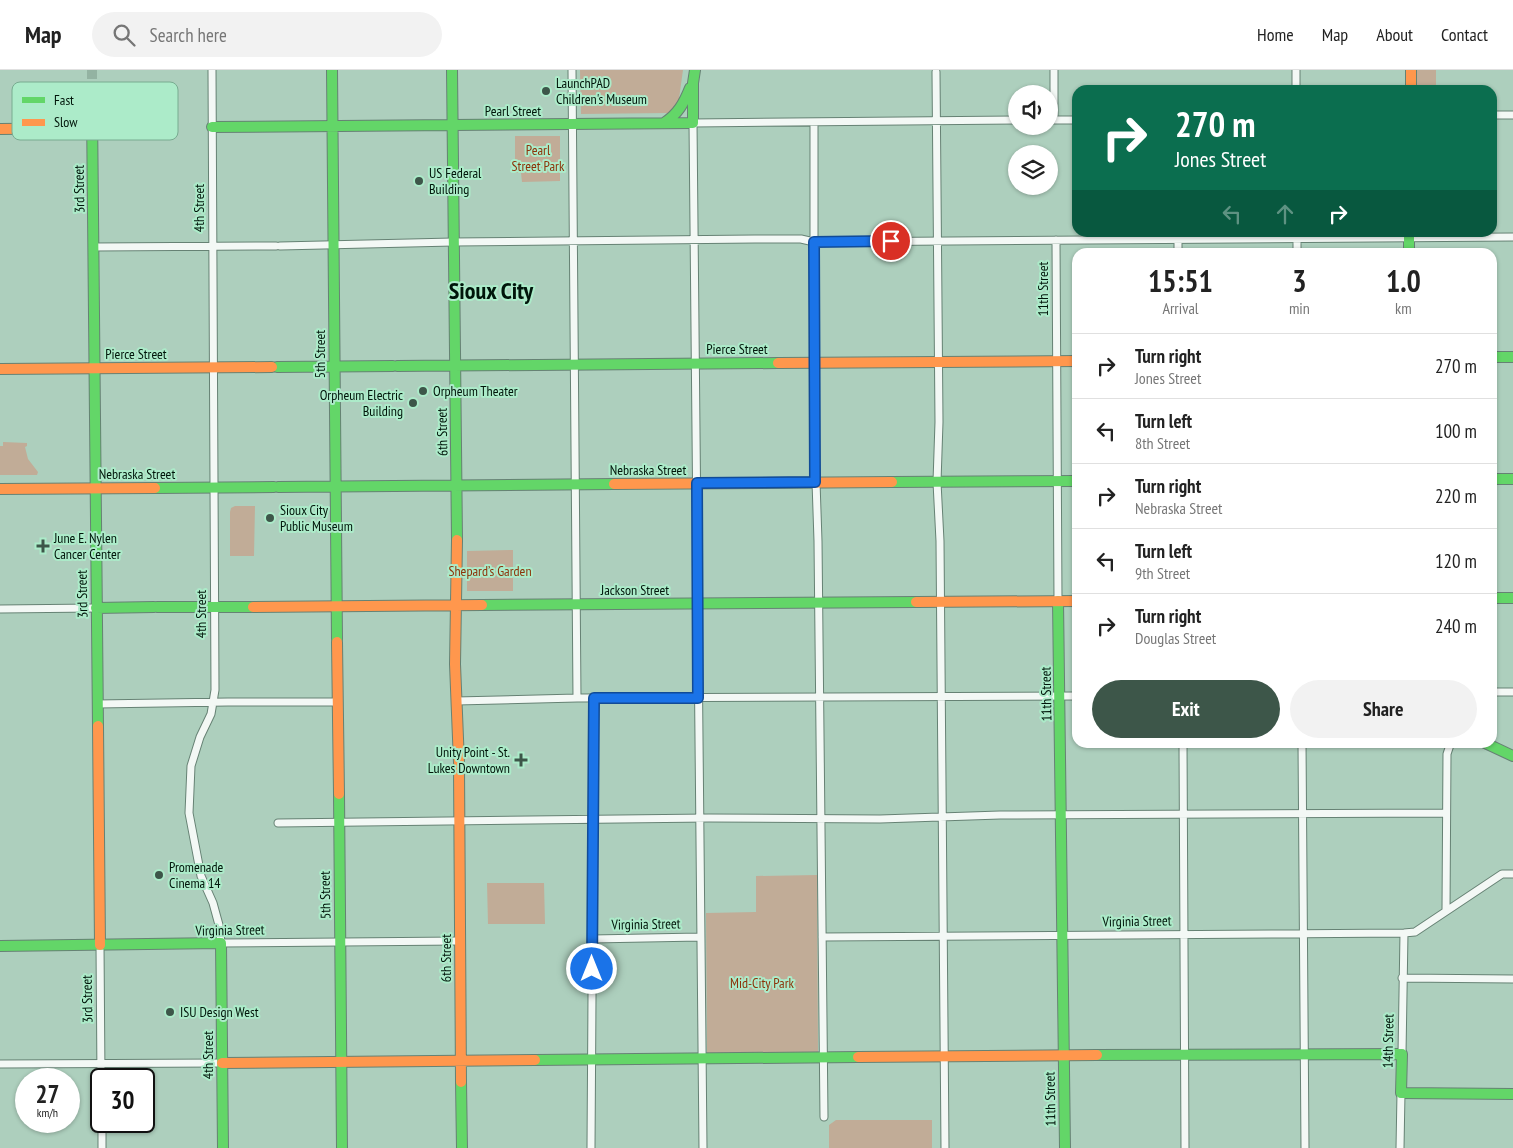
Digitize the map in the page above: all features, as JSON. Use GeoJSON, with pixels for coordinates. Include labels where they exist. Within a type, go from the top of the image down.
{"type":"FeatureCollection","features":[{"type":"Feature","properties":{"kind":"main road","name":"5th Street"},"geometry":{"type":"LineString","coordinates":[[332,70],[342,1148]]}},
{"type":"Feature","properties":{"kind":"main road","name":"6th Street"},"geometry":{"type":"LineString","coordinates":[[452,70],[456,701],[459,766],[462,1148]]}},
{"type":"Feature","properties":{"kind":"main road"},"geometry":{"type":"LineString","coordinates":[[693,123],[693,83],[695,70]]}},
{"type":"Feature","properties":{"kind":"main road"},"geometry":{"type":"LineString","coordinates":[[1411,85],[1412,70]]}},
{"type":"Feature","properties":{"kind":"main road"},"geometry":{"type":"LineString","coordinates":[[663,123],[676,116],[682,109],[693,83]]}},
{"type":"Feature","properties":{"kind":"main road","name":"Pearl Street"},"geometry":{"type":"LineString","coordinates":[[212,127],[693,123]]}},
{"type":"Feature","properties":{"kind":"main road","name":"3rd Street"},"geometry":{"type":"LineString","coordinates":[[93,140],[100,945]]}},
{"type":"Feature","properties":{"kind":"main road"},"geometry":{"type":"LineString","coordinates":[[1497,357],[1513,356]]}},
{"type":"Feature","properties":{"kind":"main road","name":"Pierce Street"},"geometry":{"type":"LineString","coordinates":[[0,369],[1072,361]]}},
{"type":"Feature","properties":{"kind":"main road"},"geometry":{"type":"LineString","coordinates":[[1497,479],[1513,479]]}},
{"type":"Feature","properties":{"kind":"main road","name":"Nebraska Street"},"geometry":{"type":"LineString","coordinates":[[0,488],[1072,481]]}},
{"type":"Feature","properties":{"kind":"main road"},"geometry":{"type":"LineString","coordinates":[[1497,598],[1513,598]]}},
{"type":"Feature","properties":{"kind":"main road","name":"11th Street"},"geometry":{"type":"LineString","coordinates":[[1058,600],[1065,1148]]}},
{"type":"Feature","properties":{"kind":"main road","name":"Jackson Street"},"geometry":{"type":"LineString","coordinates":[[96,608],[1072,601]]}},
{"type":"Feature","properties":{"kind":"main road"},"geometry":{"type":"LineString","coordinates":[[1495,748],[1513,756]]}},
{"type":"Feature","properties":{"kind":"main road","name":"Virginia Street"},"geometry":{"type":"LineString","coordinates":[[0,946],[221,943]]}},
{"type":"Feature","properties":{"kind":"main road","name":"4th Street"},"geometry":{"type":"LineString","coordinates":[[221,943],[223,1148]]}},
{"type":"Feature","properties":{"kind":"main road"},"geometry":{"type":"LineString","coordinates":[[222,1063],[1402,1054]]}},
{"type":"Feature","properties":{"kind":"main road","name":"14th Street"},"geometry":{"type":"LineString","coordinates":[[1401,1093],[1402,1054]]}},
{"type":"Feature","properties":{"kind":"main road"},"geometry":{"type":"LineString","coordinates":[[1401,1093],[1513,1094]]}},
{"type":"Feature","properties":{"kind":"street","name":"4th Street"},"geometry":{"type":"LineString","coordinates":[[212,70],[215,690],[211,714],[197,745],[191,766],[189,813],[201,876],[213,903],[219,924],[221,943]]}},
{"type":"Feature","properties":{"kind":"street"},"geometry":{"type":"LineString","coordinates":[[572,70],[577,698]]}},
{"type":"Feature","properties":{"kind":"street"},"geometry":{"type":"LineString","coordinates":[[1053,85],[1054,70]]}},
{"type":"Feature","properties":{"kind":"street"},"geometry":{"type":"LineString","coordinates":[[1296,70],[1296,85]]}},
{"type":"Feature","properties":{"kind":"street"},"geometry":{"type":"LineString","coordinates":[[936,72],[937,482],[940,601],[945,1148]]}},
{"type":"Feature","properties":{"kind":"street"},"geometry":{"type":"LineString","coordinates":[[1497,115],[1513,115]]}},
{"type":"Feature","properties":{"kind":"street","name":"Pearl Street"},"geometry":{"type":"LineString","coordinates":[[693,123],[1008,120]]}},
{"type":"Feature","properties":{"kind":"street"},"geometry":{"type":"LineString","coordinates":[[1058,120],[1072,120]]}},
{"type":"Feature","properties":{"kind":"street"},"geometry":{"type":"LineString","coordinates":[[814,122],[815,482],[819,602],[824,1117]]}},
{"type":"Feature","properties":{"kind":"street"},"geometry":{"type":"LineString","coordinates":[[693,123],[703,1148]]}},
{"type":"Feature","properties":{"kind":"street"},"geometry":{"type":"LineString","coordinates":[[94,248],[801,239],[814,242],[1056,240],[1129,237]]}},
{"type":"Feature","properties":{"kind":"street"},"geometry":{"type":"LineString","coordinates":[[1497,237],[1513,237]]}},
{"type":"Feature","properties":{"kind":"street","name":"11th Street"},"geometry":{"type":"LineString","coordinates":[[1056,240],[1058,600]]}},
{"type":"Feature","properties":{"kind":"street","name":"Jackson Street"},"geometry":{"type":"LineString","coordinates":[[0,609],[96,608]]}},
{"type":"Feature","properties":{"kind":"street"},"geometry":{"type":"LineString","coordinates":[[1497,692],[1513,692]]}},
{"type":"Feature","properties":{"kind":"street"},"geometry":{"type":"LineString","coordinates":[[456,701],[577,698],[1072,696]]}},
{"type":"Feature","properties":{"kind":"street"},"geometry":{"type":"LineString","coordinates":[[591,1148],[594,698]]}},
{"type":"Feature","properties":{"kind":"street"},"geometry":{"type":"LineString","coordinates":[[97,704],[337,702]]}},
{"type":"Feature","properties":{"kind":"street"},"geometry":{"type":"LineString","coordinates":[[1183,748],[1185,1148]]}},
{"type":"Feature","properties":{"kind":"street"},"geometry":{"type":"LineString","coordinates":[[1302,748],[1305,1148]]}},
{"type":"Feature","properties":{"kind":"street"},"geometry":{"type":"LineString","coordinates":[[1446,911],[1447,754],[1449,748]]}},
{"type":"Feature","properties":{"kind":"street"},"geometry":{"type":"LineString","coordinates":[[278,823],[1446,813]]}},
{"type":"Feature","properties":{"kind":"street","name":"Virginia Street"},"geometry":{"type":"LineString","coordinates":[[822,937],[1404,934],[1415,932],[1502,874],[1513,874]]}},
{"type":"Feature","properties":{"kind":"street","name":"14th Street"},"geometry":{"type":"LineString","coordinates":[[1402,1054],[1404,934]]}},
{"type":"Feature","properties":{"kind":"street","name":"Virginia Street"},"geometry":{"type":"LineString","coordinates":[[592,939],[700,937]]}},
{"type":"Feature","properties":{"kind":"street","name":"Virginia Street"},"geometry":{"type":"LineString","coordinates":[[221,943],[460,941]]}},
{"type":"Feature","properties":{"kind":"street","name":"3rd Street"},"geometry":{"type":"LineString","coordinates":[[100,945],[101,1068]]}},
{"type":"Feature","properties":{"kind":"street"},"geometry":{"type":"LineString","coordinates":[[1402,978],[1513,979]]}},
{"type":"Feature","properties":{"kind":"street"},"geometry":{"type":"LineString","coordinates":[[0,1064],[222,1063]]}},
{"type":"Feature","properties":{"kind":"street","name":"14th Street"},"geometry":{"type":"LineString","coordinates":[[1400,1148],[1401,1093]]}},
{"type":"Feature","properties":{"kind":"street"},"geometry":{"type":"LineString","coordinates":[[102,1133],[102,1148]]}},
{"type":"Feature","properties":{"kind":"green space"},"geometry":{"type":"Polygon","coordinates":[[[580,70],[683,70],[678,106],[668,113],[581,114],[580,70]]]}},
{"type":"Feature","properties":{"kind":"green space"},"geometry":{"type":"Polygon","coordinates":[[[1415,70],[1436,70],[1436,85],[1415,85],[1415,70]]]}},
{"type":"Feature","properties":{"kind":"green space","name":"Pearl Street Park"},"geometry":{"type":"Polygon","coordinates":[[[515,136],[560,136],[560,181],[522,182],[521,173],[515,173],[515,136]]]}},
{"type":"Feature","properties":{"kind":"green space"},"geometry":{"type":"Polygon","coordinates":[[[3,442],[27,443],[25,447],[28,459],[38,472],[37,475],[0,475],[0,446],[3,446],[3,442]]]}},
{"type":"Feature","properties":{"kind":"green space"},"geometry":{"type":"Polygon","coordinates":[[[235,506],[255,506],[254,556],[230,556],[230,512],[231,508],[235,506]]]}},
{"type":"Feature","properties":{"kind":"green space","name":"Shepard’s Garden"},"geometry":{"type":"Polygon","coordinates":[[[513,550],[513,591],[467,591],[467,551],[513,550]]]}},
{"type":"Feature","properties":{"kind":"green space","name":"Mid-City Park"},"geometry":{"type":"Polygon","coordinates":[[[817,875],[818,1052],[707,1053],[706,913],[756,912],[756,876],[817,875]]]}},
{"type":"Feature","properties":{"kind":"green space"},"geometry":{"type":"Polygon","coordinates":[[[487,883],[544,883],[545,924],[488,924],[487,883]]]}},
{"type":"Feature","properties":{"kind":"green space"},"geometry":{"type":"Polygon","coordinates":[[[836,1120],[932,1120],[932,1148],[829,1148],[829,1125],[836,1120]]]}},
{"type":"Feature","properties":{"kind":"tunnel"},"geometry":{"type":"LineString","coordinates":[[92,70],[92,82]]}},
{"type":"Feature","properties":{"kind":"traffic: fast"},"geometry":{"type":"LineString","coordinates":[[332,70],[337,639]]}},
{"type":"Feature","properties":{"kind":"traffic: fast"},"geometry":{"type":"LineString","coordinates":[[452,70],[457,540]]}},
{"type":"Feature","properties":{"kind":"traffic: fast"},"geometry":{"type":"LineString","coordinates":[[212,127],[693,123],[693,83],[695,70]]}},
{"type":"Feature","properties":{"kind":"traffic: fast"},"geometry":{"type":"LineString","coordinates":[[664,123],[680,108],[690,88]]}},
{"type":"Feature","properties":{"kind":"traffic: fast"},"geometry":{"type":"LineString","coordinates":[[92,140],[98,726]]}},
{"type":"Feature","properties":{"kind":"traffic: fast"},"geometry":{"type":"LineString","coordinates":[[1409,237],[1409,248]]}},
{"type":"Feature","properties":{"kind":"traffic: fast"},"geometry":{"type":"LineString","coordinates":[[1497,357],[1513,357]]}},
{"type":"Feature","properties":{"kind":"traffic: fast"},"geometry":{"type":"LineString","coordinates":[[397,366],[778,363]]}},
{"type":"Feature","properties":{"kind":"traffic: fast"},"geometry":{"type":"LineString","coordinates":[[277,367],[393,366]]}},
{"type":"Feature","properties":{"kind":"traffic: fast"},"geometry":{"type":"LineString","coordinates":[[1497,479],[1513,479]]}},
{"type":"Feature","properties":{"kind":"traffic: fast"},"geometry":{"type":"LineString","coordinates":[[892,482],[1072,481]]}},
{"type":"Feature","properties":{"kind":"traffic: fast"},"geometry":{"type":"LineString","coordinates":[[278,487],[614,484]]}},
{"type":"Feature","properties":{"kind":"traffic: fast"},"geometry":{"type":"LineString","coordinates":[[155,488],[274,487]]}},
{"type":"Feature","properties":{"kind":"traffic: fast"},"geometry":{"type":"LineString","coordinates":[[1497,598],[1513,598]]}},
{"type":"Feature","properties":{"kind":"traffic: fast"},"geometry":{"type":"LineString","coordinates":[[1058,601],[1065,1148]]}},
{"type":"Feature","properties":{"kind":"traffic: fast"},"geometry":{"type":"LineString","coordinates":[[482,605],[916,602]]}},
{"type":"Feature","properties":{"kind":"traffic: fast"},"geometry":{"type":"LineString","coordinates":[[96,608],[154,607]]}},
{"type":"Feature","properties":{"kind":"traffic: fast"},"geometry":{"type":"LineString","coordinates":[[157,607],[251,607]]}},
{"type":"Feature","properties":{"kind":"traffic: fast"},"geometry":{"type":"LineString","coordinates":[[1496,748],[1513,756]]}},
{"type":"Feature","properties":{"kind":"traffic: fast"},"geometry":{"type":"LineString","coordinates":[[339,794],[342,1148]]}},
{"type":"Feature","properties":{"kind":"traffic: fast"},"geometry":{"type":"LineString","coordinates":[[0,946],[221,943],[223,1148]]}},
{"type":"Feature","properties":{"kind":"traffic: fast"},"geometry":{"type":"LineString","coordinates":[[1097,1055],[1402,1054],[1401,1093],[1513,1094]]}},
{"type":"Feature","properties":{"kind":"traffic: fast"},"geometry":{"type":"LineString","coordinates":[[535,1060],[858,1057]]}},
{"type":"Feature","properties":{"kind":"traffic: fast"},"geometry":{"type":"LineString","coordinates":[[461,1082],[462,1148]]}},
{"type":"Feature","properties":{"kind":"traffic: slow"},"geometry":{"type":"LineString","coordinates":[[1411,70],[1411,85]]}},
{"type":"Feature","properties":{"kind":"traffic: slow"},"geometry":{"type":"LineString","coordinates":[[0,129],[12,129]]}},
{"type":"Feature","properties":{"kind":"traffic: slow"},"geometry":{"type":"LineString","coordinates":[[778,363],[1072,361]]}},
{"type":"Feature","properties":{"kind":"traffic: slow"},"geometry":{"type":"LineString","coordinates":[[0,369],[272,367]]}},
{"type":"Feature","properties":{"kind":"traffic: slow"},"geometry":{"type":"LineString","coordinates":[[614,484],[892,482]]}},
{"type":"Feature","properties":{"kind":"traffic: slow"},"geometry":{"type":"LineString","coordinates":[[0,489],[155,488]]}},
{"type":"Feature","properties":{"kind":"traffic: slow"},"geometry":{"type":"LineString","coordinates":[[457,540],[455,664],[459,763]]}},
{"type":"Feature","properties":{"kind":"traffic: slow"},"geometry":{"type":"LineString","coordinates":[[916,602],[1072,601]]}},
{"type":"Feature","properties":{"kind":"traffic: slow"},"geometry":{"type":"LineString","coordinates":[[253,607],[482,605]]}},
{"type":"Feature","properties":{"kind":"traffic: slow"},"geometry":{"type":"LineString","coordinates":[[337,642],[339,794]]}},
{"type":"Feature","properties":{"kind":"traffic: slow"},"geometry":{"type":"LineString","coordinates":[[98,726],[100,945]]}},
{"type":"Feature","properties":{"kind":"traffic: slow"},"geometry":{"type":"LineString","coordinates":[[459,768],[461,1082]]}},
{"type":"Feature","properties":{"kind":"traffic: slow"},"geometry":{"type":"LineString","coordinates":[[858,1057],[1097,1055]]}},
{"type":"Feature","properties":{"kind":"traffic: slow"},"geometry":{"type":"LineString","coordinates":[[222,1063],[535,1060]]}},
{"type":"Feature","properties":{"kind":"place","name":"LaunchPAD Children's Museum"},"geometry":{"type":"Point","coordinates":[546,91]}},
{"type":"Feature","properties":{"kind":"place","name":"US Federal Building"},"geometry":{"type":"Point","coordinates":[419,181]}},
{"type":"Feature","properties":{"kind":"place","name":"Orpheum Theater"},"geometry":{"type":"Point","coordinates":[423,391]}},
{"type":"Feature","properties":{"kind":"place","name":"Orpheum Electric Building"},"geometry":{"type":"Point","coordinates":[413,403]}},
{"type":"Feature","properties":{"kind":"place","name":"Sioux City Public Museum"},"geometry":{"type":"Point","coordinates":[270,518]}},
{"type":"Feature","properties":{"kind":"place","name":"June E. Nylen Cancer Center"},"geometry":{"type":"Point","coordinates":[43,546]}},
{"type":"Feature","properties":{"kind":"place","name":"Unity Point - St. Lukes Downtown"},"geometry":{"type":"Point","coordinates":[521,760]}},
{"type":"Feature","properties":{"kind":"place","name":"Promenade Cinema 14"},"geometry":{"type":"Point","coordinates":[159,875]}},
{"type":"Feature","properties":{"kind":"place","name":"ISU Design West"},"geometry":{"type":"Point","coordinates":[170,1012]}},
{"type":"Feature","properties":{"kind":"district","name":"Sioux City"},"geometry":{"type":"Point","coordinates":[491,290]}},
{"type":"Feature","properties":{"kind":"route"},"geometry":{"type":"LineString","coordinates":[[592,969],[594,698],[698,698],[697,483],[815,482],[814,242],[891,241]]}}]}
